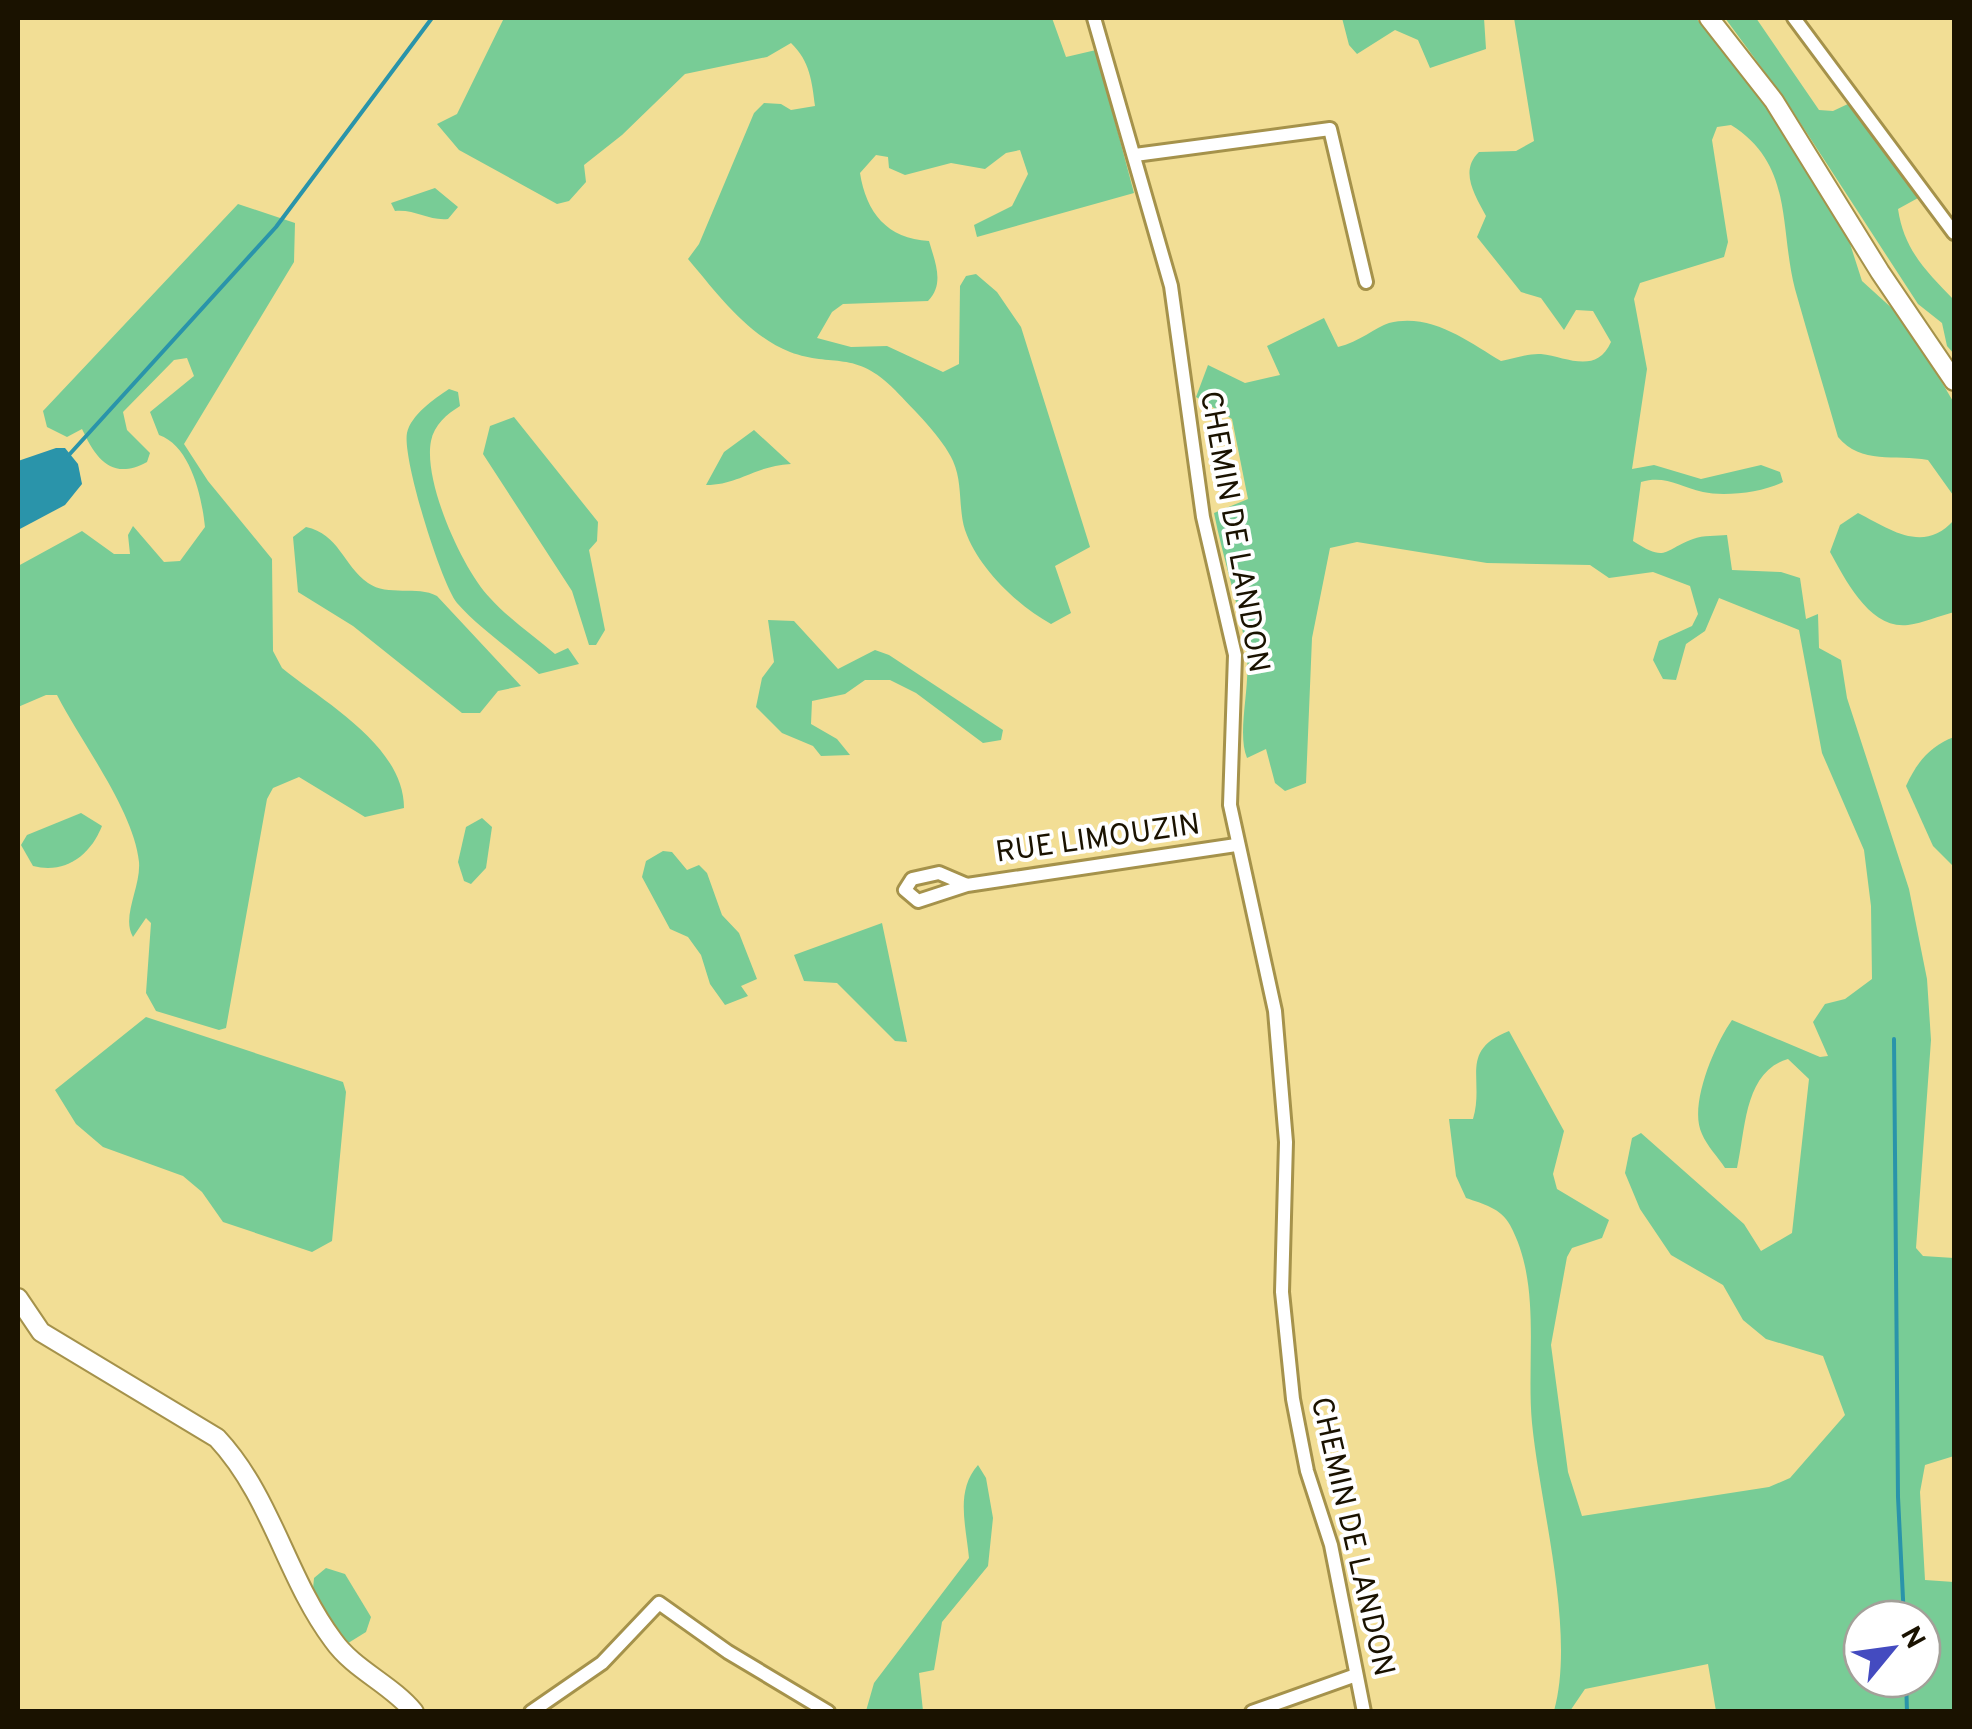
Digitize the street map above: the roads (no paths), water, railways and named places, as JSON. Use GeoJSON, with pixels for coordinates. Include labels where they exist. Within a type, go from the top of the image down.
{"type":"FeatureCollection","features":[{"type":"Feature","properties":{"kind":"street","name":"CHEMIN DE LANDON"},"geometry":{"type":"LineString","coordinates":[[1094,18],[1178,319],[1184,406],[1203,517],[1235,655],[1228,767],[1236,845],[1276,1011],[1286,1142],[1282,1292],[1293,1398],[1306,1471],[1331,1545],[1364,1712]]}},
{"type":"Feature","properties":{"kind":"street"},"geometry":{"type":"LineString","coordinates":[[1709,18],[1774,102],[1880,272],[1954,381]]}},
{"type":"Feature","properties":{"kind":"street"},"geometry":{"type":"LineString","coordinates":[[1794,18],[1954,234]]}},
{"type":"Feature","properties":{"kind":"street"},"geometry":{"type":"LineString","coordinates":[[1135,154],[1330,129],[1366,282]]}},
{"type":"Feature","properties":{"kind":"street","name":"RUE LIMOUZIN"},"geometry":{"type":"LineString","coordinates":[[967,885],[1236,845]]}},
{"type":"Feature","properties":{"kind":"street"},"geometry":{"type":"LineString","coordinates":[[18,1298],[42,1332],[217,1438],[240,1462],[335,1644],[414,1712]]}},
{"type":"Feature","properties":{"kind":"street"},"geometry":{"type":"LineString","coordinates":[[531,1712],[602,1663],[659,1604],[728,1652],[828,1712]]}},
{"type":"Feature","properties":{"kind":"street"},"geometry":{"type":"LineString","coordinates":[[1252,1712],[1356,1675]]}},
{"type":"Feature","properties":{"kind":"water"},"geometry":{"type":"Polygon","coordinates":[[[65,448],[78,464],[82,484],[65,505],[18,530],[18,461],[65,448]]]}},
{"type":"Feature","properties":{"kind":"waterway"},"geometry":{"type":"LineString","coordinates":[[68,456],[276,227],[432,18]]}},
{"type":"Feature","properties":{"kind":"waterway"},"geometry":{"type":"LineString","coordinates":[[1894,1039],[1898,1497],[1903,1599]]}},
{"type":"Feature","properties":{"kind":"waterway"},"geometry":{"type":"LineString","coordinates":[[1907,1699],[1907,1712]]}}]}
